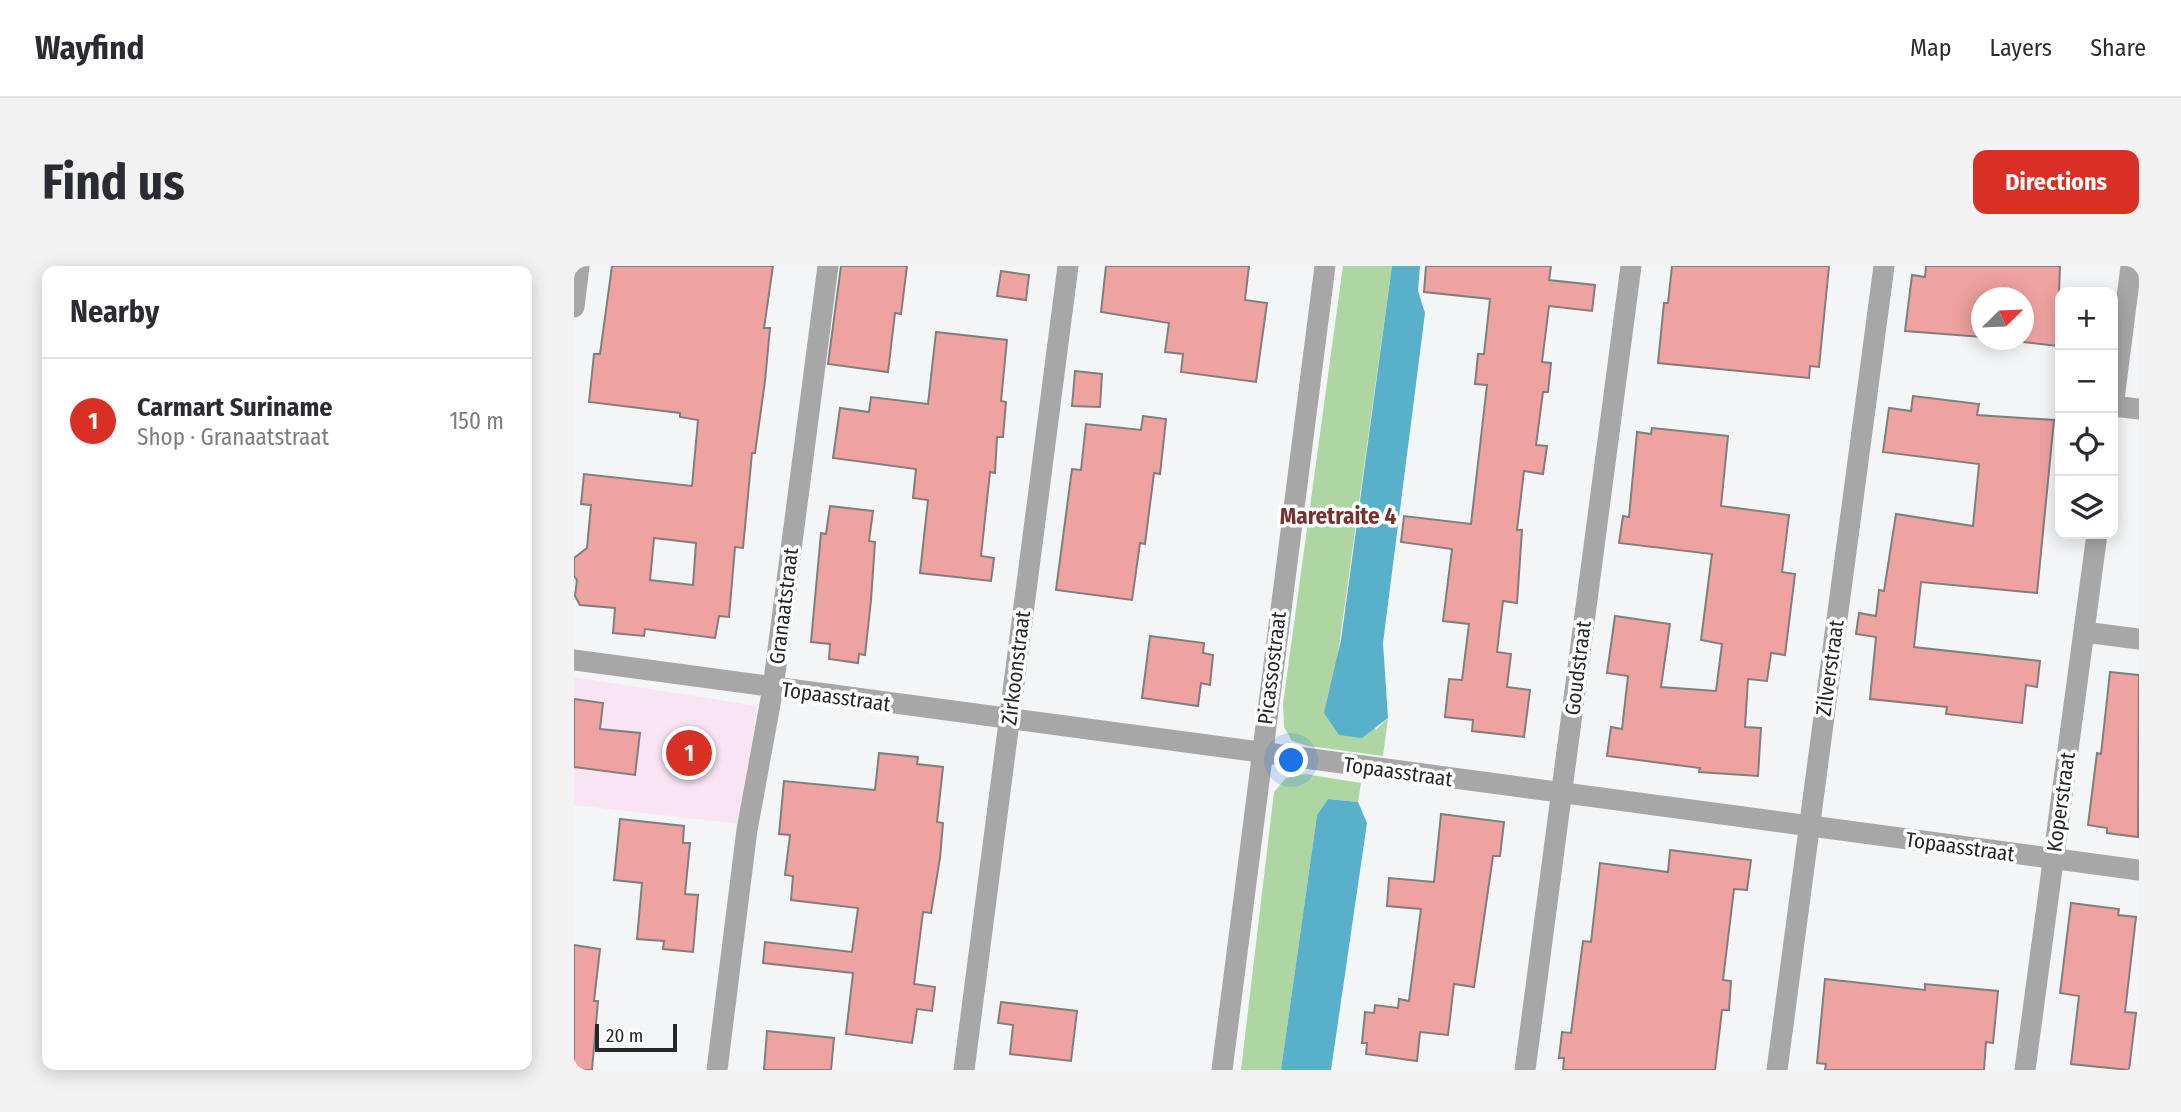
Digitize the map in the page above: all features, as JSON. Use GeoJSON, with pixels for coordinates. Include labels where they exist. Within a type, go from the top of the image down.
{"type":"FeatureCollection","features":[{"type":"Feature","properties":{"kind":"street"},"geometry":{"type":"LineString","coordinates":[[574,307],[579,266]]}},
{"type":"Feature","properties":{"kind":"street","name":"Granaatstraat"},"geometry":{"type":"LineString","coordinates":[[717,1070],[747,830],[773,688],[828,266]]}},
{"type":"Feature","properties":{"kind":"street","name":"Zirkoonstraat"},"geometry":{"type":"LineString","coordinates":[[964,1070],[1068,266]]}},
{"type":"Feature","properties":{"kind":"street","name":"Picassostraat"},"geometry":{"type":"LineString","coordinates":[[1222,1070],[1325,266]]}},
{"type":"Feature","properties":{"kind":"street","name":"Goudstraat"},"geometry":{"type":"LineString","coordinates":[[1525,1070],[1631,266]]}},
{"type":"Feature","properties":{"kind":"street","name":"Zilverstraat"},"geometry":{"type":"LineString","coordinates":[[1777,1070],[1884,266]]}},
{"type":"Feature","properties":{"kind":"street"},"geometry":{"type":"LineString","coordinates":[[2118,367],[2131,266]]}},
{"type":"Feature","properties":{"kind":"street"},"geometry":{"type":"LineString","coordinates":[[2118,407],[2139,409]]}},
{"type":"Feature","properties":{"kind":"street","name":"Koperstraat"},"geometry":{"type":"LineString","coordinates":[[2025,1070],[2095,539]]}},
{"type":"Feature","properties":{"kind":"street"},"geometry":{"type":"LineString","coordinates":[[2084,632],[2139,639]]}},
{"type":"Feature","properties":{"kind":"street","name":"Topaasstraat"},"geometry":{"type":"LineString","coordinates":[[574,660],[1009,721],[1262,752],[2139,870]]}},
{"type":"Feature","properties":{"kind":"shaded area"},"geometry":{"type":"Polygon","coordinates":[[[574,677],[757,706],[740,824],[574,805],[574,677]]]}},
{"type":"Feature","properties":{"kind":"green space"},"geometry":{"type":"Polygon","coordinates":[[[1343,266],[1392,266],[1335,675],[1376,730],[1388,718],[1383,756],[1309,746],[1292,741],[1284,727],[1283,704],[1343,266]]]}},
{"type":"Feature","properties":{"kind":"green space"},"geometry":{"type":"Polygon","coordinates":[[[1305,774],[1361,783],[1358,802],[1328,799],[1317,815],[1281,1070],[1241,1070],[1274,792],[1286,778],[1305,774]]]}},
{"type":"Feature","properties":{"kind":"water"},"geometry":{"type":"Polygon","coordinates":[[[1392,266],[1420,266],[1418,291],[1425,313],[1383,643],[1388,718],[1362,738],[1339,735],[1324,713],[1341,640],[1392,266]]]}},
{"type":"Feature","properties":{"kind":"water"},"geometry":{"type":"Polygon","coordinates":[[[1328,799],[1358,802],[1367,823],[1331,1070],[1281,1070],[1317,815],[1328,799]]]}},
{"type":"Feature","properties":{"kind":"building"},"geometry":{"type":"Polygon","coordinates":[[[612,266],[773,266],[764,328],[770,328],[765,381],[755,453],[752,453],[743,548],[735,547],[729,617],[719,616],[715,638],[645,629],[644,636],[613,633],[615,608],[580,605],[575,596],[577,580],[574,576],[574,558],[587,548],[591,505],[581,504],[584,474],[692,486],[698,420],[680,417],[680,413],[589,402],[594,354],[600,354],[612,266]],[[654,538],[650,580],[693,585],[696,543],[654,538]]]}},
{"type":"Feature","properties":{"kind":"building"},"geometry":{"type":"Polygon","coordinates":[[[841,266],[907,266],[901,314],[895,313],[888,372],[828,364],[841,266]]]}},
{"type":"Feature","properties":{"kind":"building"},"geometry":{"type":"Polygon","coordinates":[[[1106,266],[1249,266],[1245,300],[1267,303],[1256,382],[1181,372],[1183,354],[1165,352],[1169,323],[1101,312],[1106,266]]]}},
{"type":"Feature","properties":{"kind":"building"},"geometry":{"type":"Polygon","coordinates":[[[1426,266],[1551,266],[1549,280],[1595,285],[1592,311],[1549,306],[1542,362],[1551,363],[1548,392],[1543,392],[1536,445],[1547,446],[1543,474],[1524,471],[1517,530],[1522,530],[1517,603],[1503,601],[1497,652],[1511,654],[1507,687],[1530,690],[1524,737],[1472,731],[1473,720],[1445,717],[1449,679],[1462,680],[1469,624],[1443,621],[1452,549],[1401,542],[1404,516],[1471,524],[1487,385],[1475,384],[1478,354],[1484,354],[1490,299],[1424,292],[1426,266]]]}},
{"type":"Feature","properties":{"kind":"building"},"geometry":{"type":"Polygon","coordinates":[[[1672,266],[1829,266],[1819,367],[1810,366],[1809,378],[1658,363],[1664,303],[1668,303],[1672,266]]]}},
{"type":"Feature","properties":{"kind":"building"},"geometry":{"type":"Polygon","coordinates":[[[1926,266],[2060,266],[2059,287],[2055,287],[2055,346],[2034,343],[2034,287],[1971,287],[1971,336],[1905,331],[1912,275],[1925,277],[1926,266]]]}},
{"type":"Feature","properties":{"kind":"building"},"geometry":{"type":"Polygon","coordinates":[[[1001,271],[1029,275],[1026,300],[997,296],[1001,271]]]}},
{"type":"Feature","properties":{"kind":"building"},"geometry":{"type":"Polygon","coordinates":[[[936,332],[1007,340],[1001,401],[1006,402],[1003,437],[997,437],[995,473],[990,472],[981,556],[994,558],[991,581],[920,573],[928,500],[913,498],[916,469],[833,458],[840,408],[869,412],[871,397],[928,404],[936,332]]]}},
{"type":"Feature","properties":{"kind":"building"},"geometry":{"type":"Polygon","coordinates":[[[1075,371],[1102,374],[1100,407],[1072,406],[1075,371]]]}},
{"type":"Feature","properties":{"kind":"building"},"geometry":{"type":"Polygon","coordinates":[[[1913,396],[1979,404],[1977,415],[2054,420],[2037,593],[1921,582],[1914,647],[2040,661],[2037,687],[2026,685],[2022,723],[1946,714],[1947,707],[1870,699],[1876,637],[1856,634],[1859,613],[1876,616],[1879,590],[1884,591],[1896,514],[1973,526],[1979,464],[1883,452],[1889,408],[1911,411],[1913,396]]]}},
{"type":"Feature","properties":{"kind":"building"},"geometry":{"type":"Polygon","coordinates":[[[1143,416],[1166,419],[1160,474],[1154,473],[1145,544],[1140,543],[1132,600],[1056,590],[1072,469],[1081,470],[1086,424],[1141,430],[1143,416]]]}},
{"type":"Feature","properties":{"kind":"building"},"geometry":{"type":"Polygon","coordinates":[[[1652,428],[1728,436],[1721,506],[1789,515],[1782,572],[1795,574],[1785,655],[1771,653],[1767,681],[1748,679],[1745,727],[1761,728],[1758,776],[1699,772],[1700,768],[1607,756],[1611,727],[1622,729],[1628,676],[1607,673],[1615,616],[1670,624],[1661,687],[1716,691],[1722,644],[1701,640],[1712,554],[1619,543],[1623,516],[1629,517],[1637,432],[1651,434],[1652,428]]]}},
{"type":"Feature","properties":{"kind":"building"},"geometry":{"type":"Polygon","coordinates":[[[830,506],[873,511],[869,541],[875,542],[871,600],[865,655],[859,654],[858,663],[829,659],[830,644],[811,642],[821,533],[826,534],[830,506]]]}},
{"type":"Feature","properties":{"kind":"building"},"geometry":{"type":"Polygon","coordinates":[[[1150,636],[1204,643],[1203,653],[1213,655],[1210,685],[1201,683],[1198,706],[1142,698],[1150,636]]]}},
{"type":"Feature","properties":{"kind":"building"},"geometry":{"type":"Polygon","coordinates":[[[2110,672],[2139,675],[2138,837],[2107,833],[2107,828],[2088,825],[2097,753],[2101,754],[2110,672]]]}},
{"type":"Feature","properties":{"kind":"building"},"geometry":{"type":"Polygon","coordinates":[[[574,699],[603,703],[600,729],[640,733],[635,775],[574,767],[574,699]]]}},
{"type":"Feature","properties":{"kind":"building"},"geometry":{"type":"Polygon","coordinates":[[[879,753],[918,757],[917,764],[943,767],[937,822],[943,823],[940,858],[931,913],[923,912],[914,984],[935,987],[932,1011],[917,1009],[912,1043],[846,1034],[853,973],[763,963],[765,942],[852,952],[858,908],[791,900],[793,876],[785,875],[790,835],[779,834],[784,781],[875,790],[879,753]]]}},
{"type":"Feature","properties":{"kind":"building"},"geometry":{"type":"Polygon","coordinates":[[[1441,814],[1504,822],[1500,856],[1493,856],[1474,987],[1454,984],[1448,1035],[1420,1032],[1417,1061],[1366,1054],[1367,1043],[1362,1043],[1365,1012],[1374,1013],[1375,1005],[1398,1008],[1399,999],[1409,1001],[1421,909],[1387,906],[1389,878],[1434,882],[1441,814]]]}},
{"type":"Feature","properties":{"kind":"building"},"geometry":{"type":"Polygon","coordinates":[[[620,819],[684,826],[683,843],[690,843],[685,894],[698,895],[693,952],[663,949],[664,941],[637,939],[642,883],[614,880],[620,819]]]}},
{"type":"Feature","properties":{"kind":"building"},"geometry":{"type":"Polygon","coordinates":[[[1670,850],[1751,860],[1747,890],[1734,889],[1723,980],[1731,981],[1729,1010],[1722,1010],[1715,1070],[1563,1070],[1564,1058],[1559,1058],[1562,1032],[1571,1033],[1583,941],[1591,942],[1600,863],[1668,872],[1670,850]]]}},
{"type":"Feature","properties":{"kind":"building"},"geometry":{"type":"Polygon","coordinates":[[[2071,903],[2119,909],[2118,915],[2136,917],[2125,1012],[2136,1013],[2129,1070],[2071,1064],[2079,996],[2060,993],[2071,903]]]}},
{"type":"Feature","properties":{"kind":"building"},"geometry":{"type":"Polygon","coordinates":[[[574,945],[600,949],[594,1001],[598,1001],[592,1070],[574,1070],[574,945]]]}},
{"type":"Feature","properties":{"kind":"building"},"geometry":{"type":"Polygon","coordinates":[[[1825,979],[1925,990],[1925,984],[1998,991],[1993,1043],[1986,1042],[1984,1070],[1825,1070],[1826,1064],[1817,1063],[1825,979]]]}},
{"type":"Feature","properties":{"kind":"building"},"geometry":{"type":"Polygon","coordinates":[[[1001,1002],[1077,1011],[1071,1061],[1010,1054],[1013,1025],[998,1023],[1001,1002]]]}},
{"type":"Feature","properties":{"kind":"building"},"geometry":{"type":"Polygon","coordinates":[[[767,1031],[834,1038],[831,1070],[764,1070],[767,1031]]]}},
{"type":"Feature","properties":{"kind":"place","name":"Carmart Suriname"},"geometry":{"type":"Point","coordinates":[689,753]}},
{"type":"Feature","properties":{"kind":"district","name":"Maretraite 4"},"geometry":{"type":"Point","coordinates":[1338,516]}}]}
